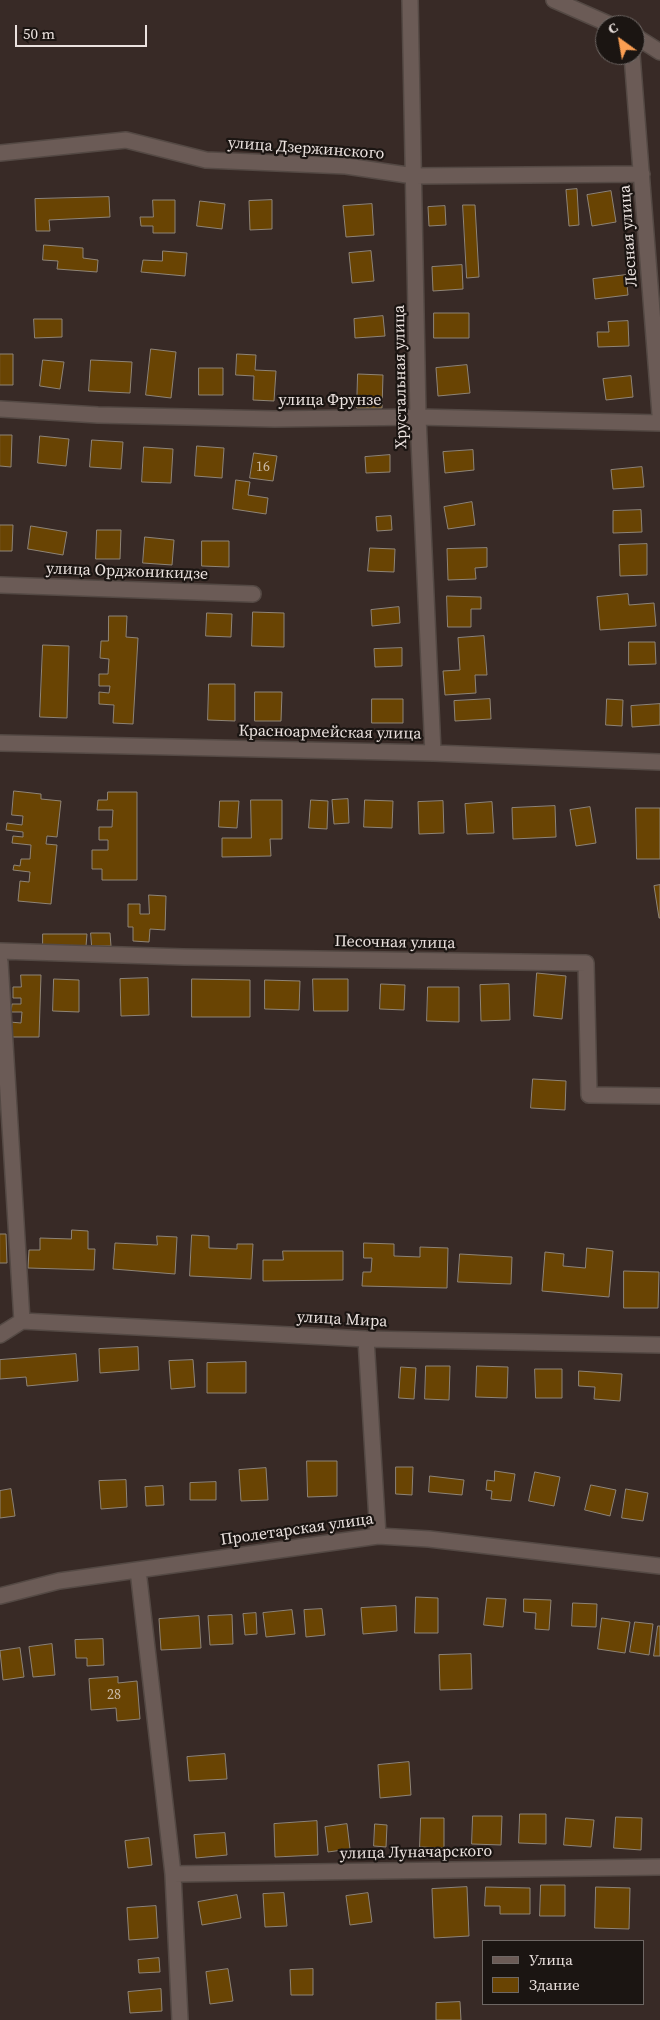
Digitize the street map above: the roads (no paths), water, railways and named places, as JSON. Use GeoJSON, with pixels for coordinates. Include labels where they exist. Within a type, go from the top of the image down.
{"type":"FeatureCollection","features":[{"type":"Feature","properties":{"kind":"street","name":"Хрустальная улица"},"geometry":{"type":"LineString","coordinates":[[410,0],[418,418],[434,753]]}},
{"type":"Feature","properties":{"kind":"street"},"geometry":{"type":"LineString","coordinates":[[554,0],[595,18]]}},
{"type":"Feature","properties":{"kind":"street"},"geometry":{"type":"LineString","coordinates":[[645,42],[660,52]]}},
{"type":"Feature","properties":{"kind":"street","name":"Лесная улица"},"geometry":{"type":"LineString","coordinates":[[633,65],[660,414]]}},
{"type":"Feature","properties":{"kind":"street","name":"улица Дзержинского"},"geometry":{"type":"LineString","coordinates":[[0,153],[126,140],[206,160],[346,166],[414,176],[642,174]]}},
{"type":"Feature","properties":{"kind":"street","name":"улица Фрунзе"},"geometry":{"type":"LineString","coordinates":[[0,409],[98,415],[245,418],[418,418],[660,424]]}},
{"type":"Feature","properties":{"kind":"street","name":"улица Орджоникидзе"},"geometry":{"type":"LineString","coordinates":[[0,585],[254,594]]}},
{"type":"Feature","properties":{"kind":"street","name":"Красноармейская улица"},"geometry":{"type":"LineString","coordinates":[[0,743],[434,753],[660,762]]}},
{"type":"Feature","properties":{"kind":"street","name":"Песочная улица"},"geometry":{"type":"LineString","coordinates":[[0,951],[184,957],[586,963],[589,1095],[660,1096]]}},
{"type":"Feature","properties":{"kind":"street"},"geometry":{"type":"LineString","coordinates":[[0,962],[2,1050],[22,1321],[0,1335]]}},
{"type":"Feature","properties":{"kind":"street","name":"улица Мира"},"geometry":{"type":"LineString","coordinates":[[22,1321],[366,1339],[660,1345]]}},
{"type":"Feature","properties":{"kind":"street"},"geometry":{"type":"LineString","coordinates":[[366,1339],[378,1536]]}},
{"type":"Feature","properties":{"kind":"street","name":"Пролетарская улица"},"geometry":{"type":"LineString","coordinates":[[0,1596],[59,1581],[378,1536],[429,1539],[660,1566]]}},
{"type":"Feature","properties":{"kind":"street"},"geometry":{"type":"LineString","coordinates":[[138,1570],[173,1874],[180,2020]]}},
{"type":"Feature","properties":{"kind":"street","name":"улица Луначарского"},"geometry":{"type":"LineString","coordinates":[[173,1874],[660,1867]]}}]}
